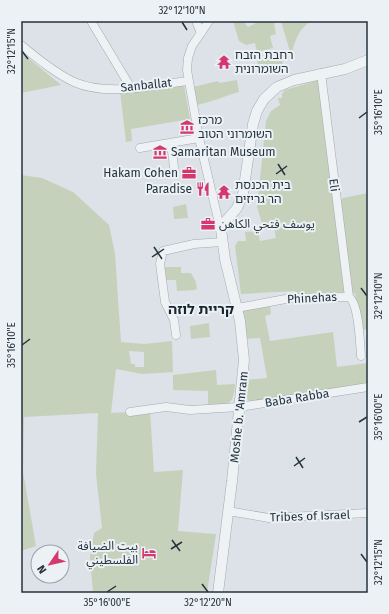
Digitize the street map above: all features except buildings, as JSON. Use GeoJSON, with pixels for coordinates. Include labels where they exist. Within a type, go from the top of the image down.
{"type":"FeatureCollection","features":[{"type":"Feature","properties":{"kind":"street"},"geometry":{"type":"LineString","coordinates":[[91,21],[124,74],[130,88]]}},
{"type":"Feature","properties":{"kind":"street"},"geometry":{"type":"LineString","coordinates":[[196,21],[201,33]]}},
{"type":"Feature","properties":{"kind":"street"},"geometry":{"type":"LineString","coordinates":[[209,21],[192,46],[188,58],[188,81],[199,138],[222,237]]}},
{"type":"Feature","properties":{"kind":"street","name":"Sanballat"},"geometry":{"type":"LineString","coordinates":[[21,45],[50,67],[75,82],[101,88],[130,88],[188,81]]}},
{"type":"Feature","properties":{"kind":"street"},"geometry":{"type":"LineString","coordinates":[[222,237],[222,226],[237,208],[243,194],[252,128],[261,102],[271,91],[282,84],[321,73],[345,69],[368,60]]}},
{"type":"Feature","properties":{"kind":"street","name":"Eli"},"geometry":{"type":"LineString","coordinates":[[321,73],[349,297]]}},
{"type":"Feature","properties":{"kind":"street"},"geometry":{"type":"LineString","coordinates":[[140,148],[171,144],[199,138]]}},
{"type":"Feature","properties":{"kind":"street"},"geometry":{"type":"LineString","coordinates":[[171,144],[174,167]]}},
{"type":"Feature","properties":{"kind":"street"},"geometry":{"type":"LineString","coordinates":[[176,335],[174,320],[165,302],[160,264],[163,251],[222,237]]}},
{"type":"Feature","properties":{"kind":"street","name":"Moshe b. 'Amram"},"geometry":{"type":"LineString","coordinates":[[218,593],[244,355],[237,308],[222,237]]}},
{"type":"Feature","properties":{"kind":"street","name":"Phinehas"},"geometry":{"type":"LineString","coordinates":[[237,308],[291,298],[349,297],[352,299],[356,310],[362,356]]}},
{"type":"Feature","properties":{"kind":"street","name":"Baba Rabba"},"geometry":{"type":"LineString","coordinates":[[130,412],[166,407],[190,410],[239,407],[368,387]]}},
{"type":"Feature","properties":{"kind":"street","name":"Tribes of Israel"},"geometry":{"type":"LineString","coordinates":[[228,511],[269,518],[368,514]]}},
{"type":"Feature","properties":{"kind":"green space"},"geometry":{"type":"Polygon","coordinates":[[[233,21],[243,21],[248,27],[260,21],[281,21],[274,23],[276,34],[270,36],[273,48],[257,52],[255,43],[246,45],[239,41],[233,21]]]}},
{"type":"Feature","properties":{"kind":"green space"},"geometry":{"type":"Polygon","coordinates":[[[281,21],[312,21],[301,31],[291,55],[281,21]]]}},
{"type":"Feature","properties":{"kind":"green space"},"geometry":{"type":"Polygon","coordinates":[[[21,52],[61,85],[21,93],[21,52]]]}},
{"type":"Feature","properties":{"kind":"green space"},"geometry":{"type":"Polygon","coordinates":[[[281,56],[284,70],[260,75],[257,61],[281,56]]]}},
{"type":"Feature","properties":{"kind":"green space"},"geometry":{"type":"Polygon","coordinates":[[[237,80],[239,92],[196,105],[193,87],[218,81],[219,83],[237,80]]]}},
{"type":"Feature","properties":{"kind":"green space"},"geometry":{"type":"Polygon","coordinates":[[[319,80],[346,292],[294,295],[295,291],[241,294],[235,246],[238,241],[246,241],[245,232],[258,231],[260,241],[276,238],[274,228],[264,230],[257,207],[266,121],[271,111],[280,105],[278,98],[282,98],[282,94],[285,90],[319,80]]]}},
{"type":"Feature","properties":{"kind":"green space"},"geometry":{"type":"Polygon","coordinates":[[[184,85],[190,119],[131,129],[132,141],[126,142],[120,91],[184,85]]]}},
{"type":"Feature","properties":{"kind":"green space"},"geometry":{"type":"Polygon","coordinates":[[[21,175],[42,178],[73,192],[109,225],[115,254],[121,342],[144,344],[172,341],[173,372],[142,374],[116,369],[111,413],[150,411],[154,472],[183,470],[178,531],[216,534],[207,593],[93,593],[90,557],[94,533],[102,528],[96,474],[98,413],[24,417],[23,472],[36,544],[30,544],[30,548],[21,551],[21,175]],[[129,351],[131,364],[135,364],[135,367],[144,367],[144,352],[129,351]]]}},
{"type":"Feature","properties":{"kind":"green space"},"geometry":{"type":"Polygon","coordinates":[[[368,193],[368,329],[362,330],[355,293],[352,294],[339,203],[343,198],[368,193]]]}},
{"type":"Feature","properties":{"kind":"green space"},"geometry":{"type":"Polygon","coordinates":[[[186,204],[188,218],[174,219],[173,207],[186,204]]]}},
{"type":"Feature","properties":{"kind":"green space"},"geometry":{"type":"Polygon","coordinates":[[[163,267],[181,267],[181,273],[191,273],[196,282],[197,289],[177,291],[176,280],[164,280],[163,267]]]}},
{"type":"Feature","properties":{"kind":"green space"},"geometry":{"type":"Polygon","coordinates":[[[270,306],[271,314],[265,316],[270,341],[333,332],[337,367],[368,363],[368,383],[252,402],[248,400],[245,394],[245,380],[267,378],[260,338],[244,339],[241,310],[270,306]]]}},
{"type":"Feature","properties":{"kind":"green space"},"geometry":{"type":"Polygon","coordinates":[[[209,323],[210,337],[191,339],[190,326],[209,323]]]}},
{"type":"Feature","properties":{"kind":"green space"},"geometry":{"type":"Polygon","coordinates":[[[216,370],[217,385],[235,384],[233,396],[229,403],[225,405],[208,406],[208,391],[173,390],[173,375],[216,370]]]}},
{"type":"Feature","properties":{"kind":"place","name":"רחבת הזבח השומרונית"},"geometry":{"type":"Point","coordinates":[224,62]}},
{"type":"Feature","properties":{"kind":"place","name":"מרכז השומרוני הטוב"},"geometry":{"type":"Point","coordinates":[187,127]}},
{"type":"Feature","properties":{"kind":"place","name":"Samaritan Museum"},"geometry":{"type":"Point","coordinates":[160,152]}},
{"type":"Feature","properties":{"kind":"place","name":"Hakam Cohen"},"geometry":{"type":"Point","coordinates":[189,173]}},
{"type":"Feature","properties":{"kind":"place","name":"Paradise"},"geometry":{"type":"Point","coordinates":[203,189]}},
{"type":"Feature","properties":{"kind":"place","name":"בית הכנסת הר גריזים"},"geometry":{"type":"Point","coordinates":[224,192]}},
{"type":"Feature","properties":{"kind":"place","name":"يوسف فتحي الكاهن"},"geometry":{"type":"Point","coordinates":[208,224]}},
{"type":"Feature","properties":{"kind":"place","name":"بيت الضيافة الفلسطيني"},"geometry":{"type":"Point","coordinates":[149,553]}},
{"type":"Feature","properties":{"kind":"district","name":"קריית לוזה"},"geometry":{"type":"Point","coordinates":[201,309]}}]}
